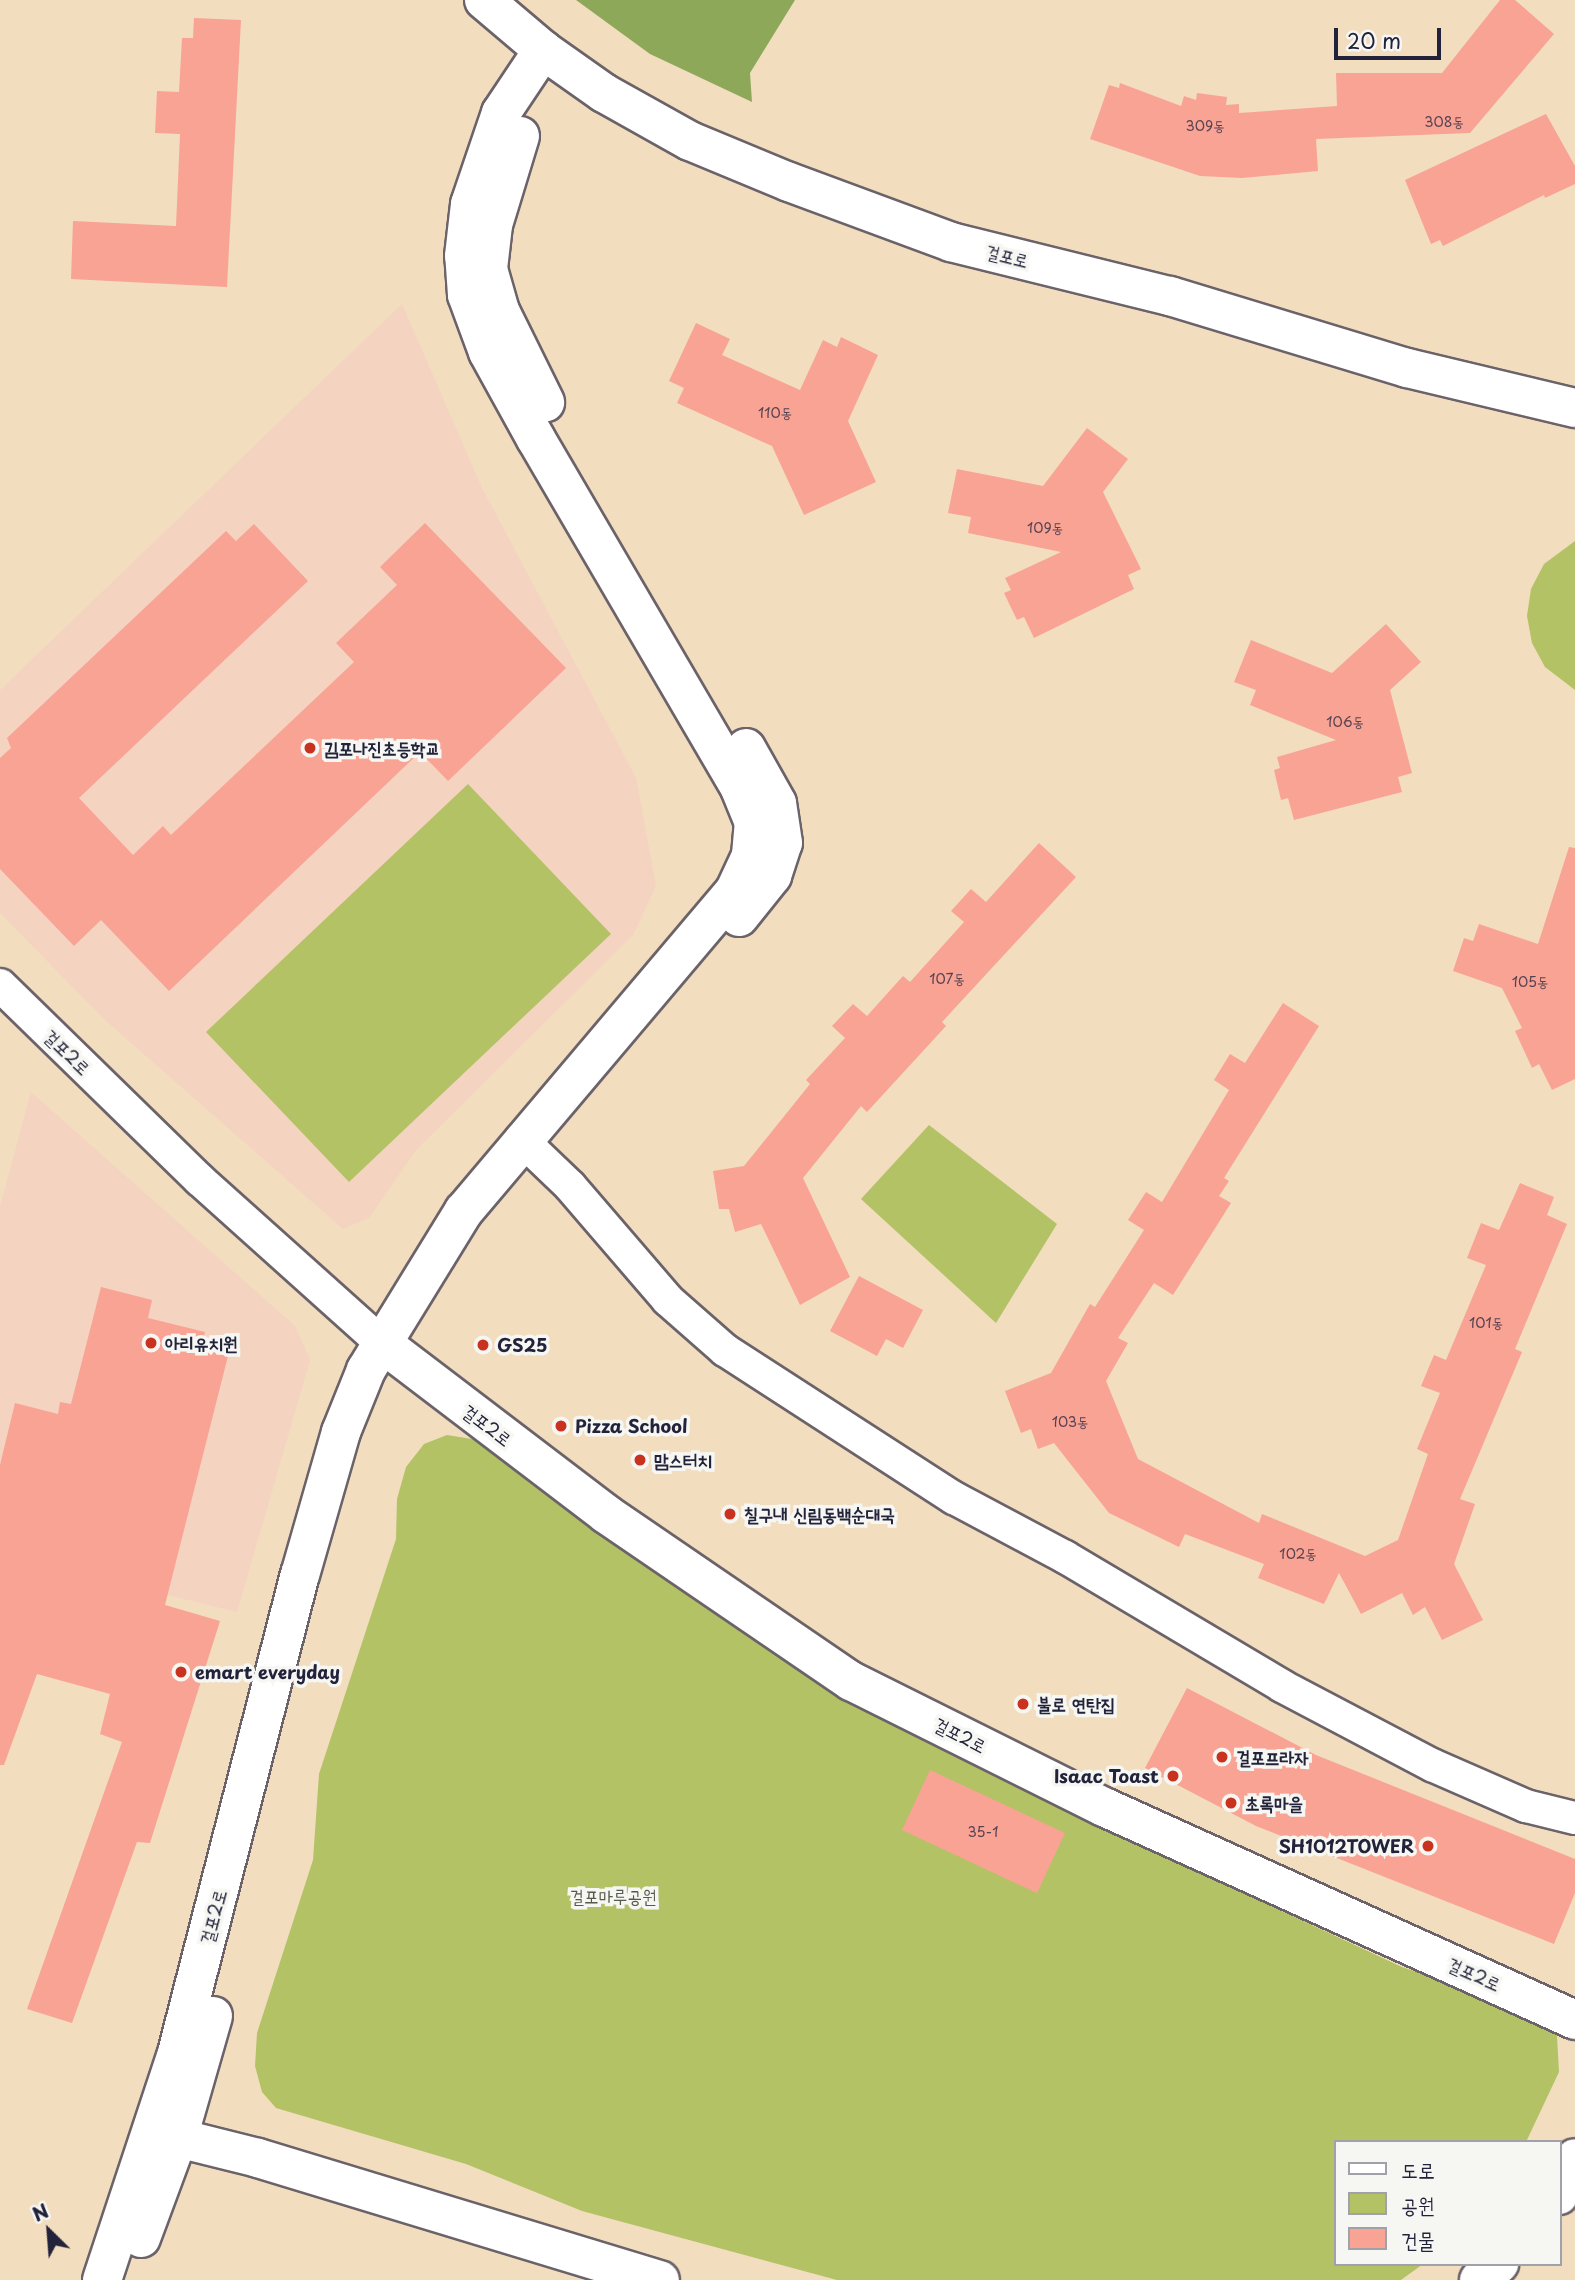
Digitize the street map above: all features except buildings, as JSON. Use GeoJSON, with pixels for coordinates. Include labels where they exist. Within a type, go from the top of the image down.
{"type":"FeatureCollection","features":[{"type":"Feature","properties":{"kind":"street","name":"걸포로"},"geometry":{"type":"LineString","coordinates":[[484,0],[543,50],[604,93],[690,141],[951,242],[1170,296],[1407,368],[1575,408]]}},
{"type":"Feature","properties":{"kind":"street","name":"걸포2로"},"geometry":{"type":"LineString","coordinates":[[102,2280],[164,2134],[203,2058],[276,1745],[362,1434],[391,1350],[530,1146],[772,876],[783,843],[777,803],[529,374],[500,311],[488,269],[493,225],[543,50]]}},
{"type":"Feature","properties":{"kind":"street","name":"걸포2로"},"geometry":{"type":"LineString","coordinates":[[0,985],[200,1180],[391,1350],[606,1514],[851,1681],[1104,1807],[1575,2020]]}},
{"type":"Feature","properties":{"kind":"street"},"geometry":{"type":"LineString","coordinates":[[530,1146],[668,1300],[725,1350],[954,1498],[1065,1557],[1282,1686],[1432,1765],[1527,1806],[1575,1818]]}},
{"type":"Feature","properties":{"kind":"street","name":"걸포2로"},"geometry":{"type":"LineString","coordinates":[[127,2280],[164,2134]]}},
{"type":"Feature","properties":{"kind":"street"},"geometry":{"type":"LineString","coordinates":[[164,2134],[258,2158],[660,2280]]}},
{"type":"Feature","properties":{"kind":"street"},"geometry":{"type":"LineString","coordinates":[[1561,2190],[1575,2158]]}},
{"type":"Feature","properties":{"kind":"street"},"geometry":{"type":"LineString","coordinates":[[1479,2280],[1496,2266]]}},
{"type":"Feature","properties":{"kind":"shaded area","name":"김포나진초등학교"},"geometry":{"type":"Polygon","coordinates":[[[402,304],[482,488],[636,778],[656,886],[633,935],[415,1151],[370,1217],[343,1229],[105,1020],[0,913],[0,690],[402,304]]]}},
{"type":"Feature","properties":{"kind":"shaded area","name":"아리유치원"},"geometry":{"type":"Polygon","coordinates":[[[31,1092],[295,1326],[310,1360],[237,1612],[0,1554],[0,1207],[31,1092]]]}},
{"type":"Feature","properties":{"kind":"green space"},"geometry":{"type":"Polygon","coordinates":[[[576,0],[795,0],[750,73],[752,102],[650,54],[576,0]]]}},
{"type":"Feature","properties":{"kind":"green space"},"geometry":{"type":"Polygon","coordinates":[[[1575,541],[1575,690],[1545,667],[1532,643],[1527,616],[1531,589],[1544,564],[1575,541]]]}},
{"type":"Feature","properties":{"kind":"green space"},"geometry":{"type":"Polygon","coordinates":[[[468,784],[611,934],[349,1182],[206,1032],[468,784]]]}},
{"type":"Feature","properties":{"kind":"green space"},"geometry":{"type":"Polygon","coordinates":[[[929,1125],[1057,1224],[996,1323],[861,1199],[929,1125]]]}},
{"type":"Feature","properties":{"kind":"green space","name":"걸포마루공원"},"geometry":{"type":"Polygon","coordinates":[[[447,1435],[472,1439],[511,1455],[845,1688],[1065,1810],[1402,1967],[1543,2015],[1557,2036],[1559,2072],[1527,2140],[1334,2140],[1334,2266],[1420,2266],[1401,2280],[837,2280],[582,2211],[466,2164],[276,2108],[262,2092],[255,2066],[257,2033],[313,1860],[319,1774],[396,1539],[397,1499],[406,1467],[424,1444],[447,1435]]]}},
{"type":"Feature","properties":{"kind":"place","name":"김포나진초등학교"},"geometry":{"type":"Point","coordinates":[310,748]}},
{"type":"Feature","properties":{"kind":"place","name":"아리유치원"},"geometry":{"type":"Point","coordinates":[151,1343]}},
{"type":"Feature","properties":{"kind":"place","name":"GS25"},"geometry":{"type":"Point","coordinates":[483,1345]}},
{"type":"Feature","properties":{"kind":"place","name":"Pizza School"},"geometry":{"type":"Point","coordinates":[561,1426]}},
{"type":"Feature","properties":{"kind":"place","name":"맘스터치"},"geometry":{"type":"Point","coordinates":[640,1460]}},
{"type":"Feature","properties":{"kind":"place","name":"칠구내 신림동백순대국"},"geometry":{"type":"Point","coordinates":[730,1514]}},
{"type":"Feature","properties":{"kind":"place","name":"emart everyday"},"geometry":{"type":"Point","coordinates":[181,1672]}},
{"type":"Feature","properties":{"kind":"place","name":"불로 연탄집"},"geometry":{"type":"Point","coordinates":[1023,1704]}},
{"type":"Feature","properties":{"kind":"place","name":"걸포프라자"},"geometry":{"type":"Point","coordinates":[1222,1757]}},
{"type":"Feature","properties":{"kind":"place","name":"Isaac Toast"},"geometry":{"type":"Point","coordinates":[1173,1776]}},
{"type":"Feature","properties":{"kind":"place","name":"초록마을"},"geometry":{"type":"Point","coordinates":[1231,1803]}},
{"type":"Feature","properties":{"kind":"place","name":"SH1012TOWER"},"geometry":{"type":"Point","coordinates":[1428,1846]}}]}
